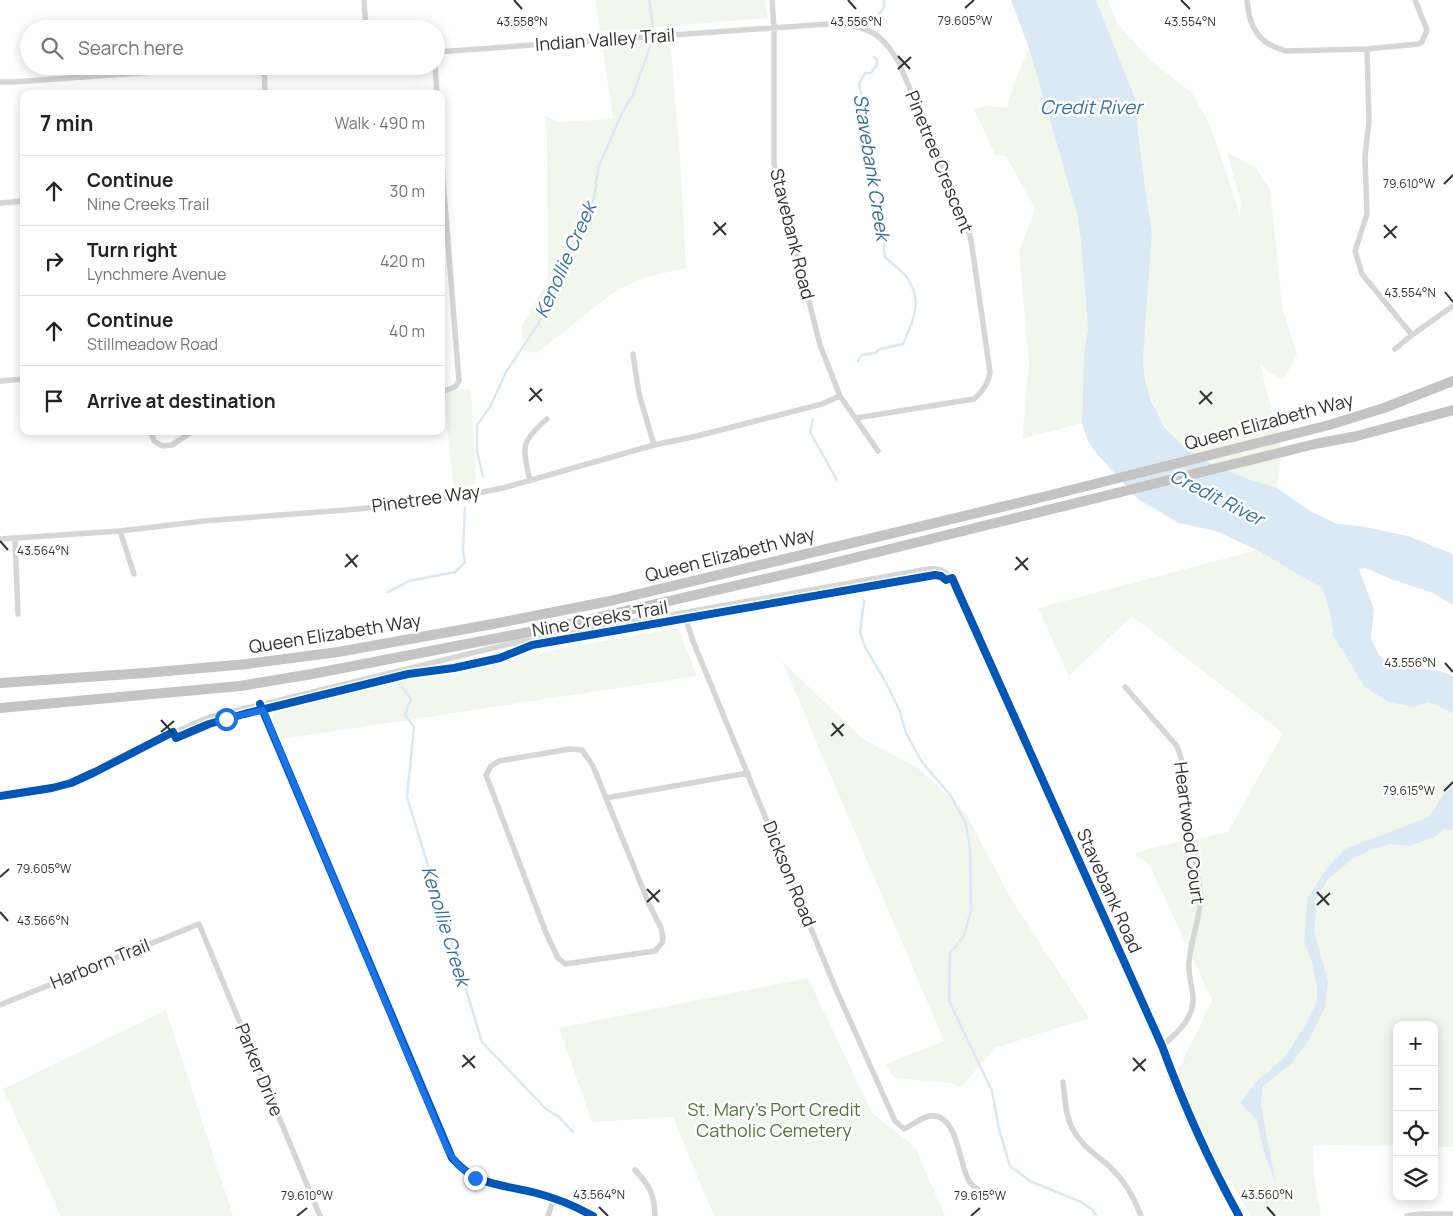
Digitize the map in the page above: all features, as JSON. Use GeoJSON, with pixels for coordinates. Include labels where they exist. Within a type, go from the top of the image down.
{"type":"FeatureCollection","features":[{"type":"Feature","properties":{"kind":"highway","name":"Queen Elizabeth Way"},"geometry":{"type":"LineString","coordinates":[[0,683],[146,674],[247,664],[338,652],[474,628],[635,595],[1043,498],[1310,429],[1384,408],[1453,381]]}},
{"type":"Feature","properties":{"kind":"highway","name":"Queen Elizabeth Way"},"geometry":{"type":"LineString","coordinates":[[0,708],[240,686],[304,676],[560,626],[821,566],[1314,444],[1357,436],[1453,410]]}},
{"type":"Feature","properties":{"kind":"street"},"geometry":{"type":"LineString","coordinates":[[364,0],[365,20]]}},
{"type":"Feature","properties":{"kind":"street","name":"Stavebank Road"},"geometry":{"type":"LineString","coordinates":[[772,0],[774,28],[774,163],[820,346],[840,396],[878,451]]}},
{"type":"Feature","properties":{"kind":"street"},"geometry":{"type":"LineString","coordinates":[[1247,0],[1250,22],[1256,34],[1275,48],[1286,52],[1367,49],[1418,44],[1422,42],[1427,30],[1415,0]]}},
{"type":"Feature","properties":{"kind":"street","name":"Pinetree Crescent"},"geometry":{"type":"LineString","coordinates":[[774,28],[841,23],[870,30],[881,38],[891,49],[899,63],[958,201],[971,240],[990,372],[989,380],[980,394],[974,399],[856,418]]}},
{"type":"Feature","properties":{"kind":"street","name":"Indian Valley Trail"},"geometry":{"type":"LineString","coordinates":[[445,51],[774,28]]}},
{"type":"Feature","properties":{"kind":"street"},"geometry":{"type":"LineString","coordinates":[[1367,49],[1369,121],[1365,157],[1367,214],[1355,251],[1362,274],[1412,335]]}},
{"type":"Feature","properties":{"kind":"street"},"geometry":{"type":"LineString","coordinates":[[0,82],[117,75]]}},
{"type":"Feature","properties":{"kind":"street"},"geometry":{"type":"LineString","coordinates":[[264,75],[265,90]]}},
{"type":"Feature","properties":{"kind":"street"},"geometry":{"type":"LineString","coordinates":[[435,75],[437,90]]}},
{"type":"Feature","properties":{"kind":"street"},"geometry":{"type":"LineString","coordinates":[[0,203],[20,201]]}},
{"type":"Feature","properties":{"kind":"street"},"geometry":{"type":"LineString","coordinates":[[445,204],[459,381],[455,387],[445,391]]}},
{"type":"Feature","properties":{"kind":"street"},"geometry":{"type":"LineString","coordinates":[[1395,349],[1453,306]]}},
{"type":"Feature","properties":{"kind":"street"},"geometry":{"type":"LineString","coordinates":[[633,354],[639,394],[654,445]]}},
{"type":"Feature","properties":{"kind":"street"},"geometry":{"type":"LineString","coordinates":[[0,381],[20,379]]}},
{"type":"Feature","properties":{"kind":"street","name":"Pinetree Way"},"geometry":{"type":"LineString","coordinates":[[0,540],[120,531],[204,521],[412,503],[503,488],[654,445],[698,436],[813,406],[840,396]]}},
{"type":"Feature","properties":{"kind":"street"},"geometry":{"type":"LineString","coordinates":[[530,481],[524,454],[526,440],[531,432],[546,419]]}},
{"type":"Feature","properties":{"kind":"street"},"geometry":{"type":"LineString","coordinates":[[152,435],[154,440],[162,446],[172,445],[187,435]]}},
{"type":"Feature","properties":{"kind":"street"},"geometry":{"type":"LineString","coordinates":[[120,531],[134,574]]}},
{"type":"Feature","properties":{"kind":"street"},"geometry":{"type":"LineString","coordinates":[[15,539],[18,614]]}},
{"type":"Feature","properties":{"kind":"street","name":"Stavebank Road"},"geometry":{"type":"LineString","coordinates":[[684,613],[928,570],[941,569],[952,578],[1162,1046],[1181,1098],[1212,1166],[1239,1216]]}},
{"type":"Feature","properties":{"kind":"street"},"geometry":{"type":"LineString","coordinates":[[0,796],[71,783],[210,717],[478,650],[684,613]]}},
{"type":"Feature","properties":{"kind":"street","name":"Dickson Road"},"geometry":{"type":"LineString","coordinates":[[684,613],[693,641],[832,978],[895,1121],[904,1129],[928,1116],[936,1116],[947,1123],[958,1145],[969,1182],[990,1197]]}},
{"type":"Feature","properties":{"kind":"street","name":"Heartwood Court"},"geometry":{"type":"LineString","coordinates":[[1125,687],[1177,746],[1181,758],[1201,898],[1188,966],[1193,998],[1191,1011],[1187,1022],[1181,1030],[1162,1046]]}},
{"type":"Feature","properties":{"kind":"street"},"geometry":{"type":"LineString","coordinates":[[260,704],[452,1158],[466,1173],[475,1178],[498,1186],[516,1188],[554,1198],[593,1216]]}},
{"type":"Feature","properties":{"kind":"street"},"geometry":{"type":"LineString","coordinates":[[570,749],[582,750],[593,766],[606,798],[649,904],[661,928],[662,943],[654,951],[650,952],[565,964],[552,949],[486,775],[491,766],[499,760],[570,749]]}},
{"type":"Feature","properties":{"kind":"street"},"geometry":{"type":"LineString","coordinates":[[606,798],[748,773]]}},
{"type":"Feature","properties":{"kind":"street","name":"Harborn Trail"},"geometry":{"type":"LineString","coordinates":[[0,1005],[199,924]]}},
{"type":"Feature","properties":{"kind":"street","name":"Parker Drive"},"geometry":{"type":"LineString","coordinates":[[199,924],[320,1216]]}},
{"type":"Feature","properties":{"kind":"street"},"geometry":{"type":"LineString","coordinates":[[1063,1082],[1069,1118],[1077,1136],[1087,1150],[1109,1166],[1123,1181],[1135,1200],[1141,1216]]}},
{"type":"Feature","properties":{"kind":"street"},"geometry":{"type":"LineString","coordinates":[[635,1170],[648,1185],[655,1203],[655,1216]]}},
{"type":"Feature","properties":{"kind":"street"},"geometry":{"type":"LineString","coordinates":[[548,1216],[554,1198]]}},
{"type":"Feature","properties":{"kind":"street"},"geometry":{"type":"LineString","coordinates":[[1407,1216],[1453,1214]]}},
{"type":"Feature","properties":{"kind":"green space"},"geometry":{"type":"Polygon","coordinates":[[[595,0],[765,0],[768,18],[600,32],[595,0]]]}},
{"type":"Feature","properties":{"kind":"green space"},"geometry":{"type":"Polygon","coordinates":[[[1096,0],[1108,0],[1117,23],[1150,60],[1192,93],[1210,125],[1237,205],[1239,218],[1241,205],[1227,152],[1256,168],[1270,189],[1283,310],[1297,355],[1283,380],[1268,372],[1260,364],[1282,452],[1277,488],[1226,470],[1204,460],[1186,448],[1170,432],[1157,413],[1148,389],[1143,360],[1152,233],[1141,158],[1135,98],[1096,0]]]}},
{"type":"Feature","properties":{"kind":"green space"},"geometry":{"type":"Polygon","coordinates":[[[670,38],[680,155],[686,268],[643,278],[614,292],[537,353],[524,351],[521,327],[548,281],[547,139],[545,116],[558,122],[613,119],[602,44],[670,38]]]}},
{"type":"Feature","properties":{"kind":"green space"},"geometry":{"type":"Polygon","coordinates":[[[1029,48],[1077,214],[1088,330],[1084,353],[1082,423],[1022,439],[1029,364],[1019,252],[1035,209],[1006,156],[995,155],[974,109],[986,106],[1007,108],[1012,89],[1029,48]]]}},
{"type":"Feature","properties":{"kind":"green space"},"geometry":{"type":"Polygon","coordinates":[[[471,388],[476,484],[454,488],[445,410],[445,393],[471,388]]]}},
{"type":"Feature","properties":{"kind":"green space"},"geometry":{"type":"Polygon","coordinates":[[[1257,550],[1323,589],[1331,617],[1333,636],[1365,687],[1414,707],[1429,702],[1453,713],[1453,1147],[1438,1147],[1438,1021],[1393,1021],[1393,1146],[1313,1145],[1314,1177],[1321,1216],[1250,1216],[1231,1180],[1218,1185],[1166,1076],[1181,1065],[1212,1000],[1150,866],[1135,854],[1154,847],[1228,832],[1283,733],[1132,616],[1069,676],[1038,608],[1257,550]]]}},
{"type":"Feature","properties":{"kind":"green space"},"geometry":{"type":"Polygon","coordinates":[[[678,628],[697,676],[282,739],[272,718],[275,712],[460,666],[678,628]]]}},
{"type":"Feature","properties":{"kind":"green space"},"geometry":{"type":"Polygon","coordinates":[[[782,661],[863,739],[918,768],[965,812],[1010,897],[1089,1018],[995,1048],[961,1087],[950,1083],[894,1078],[886,1064],[944,1041],[782,661]]]}},
{"type":"Feature","properties":{"kind":"green space","name":"St. Mary's Port Credit Catholic Cemetery"},"geometry":{"type":"Polygon","coordinates":[[[808,978],[872,1113],[915,1147],[945,1216],[714,1216],[673,1117],[592,1122],[559,1028],[808,978]]]}},
{"type":"Feature","properties":{"kind":"green space"},"geometry":{"type":"Polygon","coordinates":[[[166,1010],[233,1216],[61,1216],[3,1089],[166,1010]]]}},
{"type":"Feature","properties":{"kind":"water","name":"Credit River"},"geometry":{"type":"Polygon","coordinates":[[[1011,0],[1096,0],[1135,98],[1141,158],[1152,233],[1143,360],[1151,401],[1165,428],[1182,445],[1205,461],[1248,479],[1277,488],[1310,511],[1337,524],[1360,526],[1408,536],[1453,554],[1453,605],[1433,593],[1365,568],[1359,569],[1374,609],[1371,639],[1379,655],[1391,666],[1440,671],[1453,676],[1453,713],[1429,702],[1414,707],[1388,702],[1365,687],[1333,636],[1331,617],[1323,589],[1257,550],[1216,531],[1179,523],[1139,500],[1097,454],[1088,441],[1082,423],[1084,353],[1088,330],[1077,214],[1029,48],[1011,0]]]}},
{"type":"Feature","properties":{"kind":"water"},"geometry":{"type":"Polygon","coordinates":[[[1453,786],[1453,830],[1444,829],[1435,837],[1409,846],[1391,844],[1370,850],[1351,860],[1328,879],[1315,899],[1314,931],[1328,981],[1325,1007],[1310,1038],[1292,1063],[1262,1087],[1261,1105],[1276,1184],[1263,1150],[1257,1120],[1240,1103],[1258,1080],[1283,1059],[1306,1024],[1317,1001],[1317,986],[1312,962],[1304,942],[1308,897],[1329,865],[1345,849],[1429,817],[1442,796],[1453,786]]]}},
{"type":"Feature","properties":{"kind":"waterway","name":"Kenollie Creek"},"geometry":{"type":"LineString","coordinates":[[649,0],[653,28]]}},
{"type":"Feature","properties":{"kind":"waterway","name":"Stavebank Creek"},"geometry":{"type":"LineString","coordinates":[[877,17],[884,7],[884,0]]}},
{"type":"Feature","properties":{"kind":"waterway","name":"Kenollie Creek"},"geometry":{"type":"LineString","coordinates":[[483,477],[477,451],[477,425],[490,407],[506,372],[537,326],[553,297],[583,219],[594,199],[598,168],[623,111],[633,95],[653,38]]}},
{"type":"Feature","properties":{"kind":"waterway","name":"Stavebank Creek"},"geometry":{"type":"LineString","coordinates":[[858,361],[862,355],[903,344],[913,319],[916,304],[913,287],[908,279],[885,257],[877,178],[859,83],[865,73],[871,73],[877,65],[877,60],[874,57]]}},
{"type":"Feature","properties":{"kind":"waterway","name":"Stavebank Creek"},"geometry":{"type":"LineString","coordinates":[[813,419],[810,432],[837,480]]}},
{"type":"Feature","properties":{"kind":"waterway","name":"Kenollie Creek"},"geometry":{"type":"LineString","coordinates":[[388,592],[409,581],[455,572],[465,562],[463,551],[465,508]]}},
{"type":"Feature","properties":{"kind":"waterway","name":"Stavebank Creek"},"geometry":{"type":"LineString","coordinates":[[864,601],[860,632],[865,647],[899,709],[906,733],[922,762],[951,796],[966,824],[970,849],[971,910],[964,936],[950,953],[949,1001],[992,1091],[999,1129],[1010,1166],[1030,1181],[1081,1202],[1093,1210],[1096,1216]]}},
{"type":"Feature","properties":{"kind":"waterway","name":"Kenollie Creek"},"geometry":{"type":"LineString","coordinates":[[402,687],[411,699],[405,715],[414,727],[407,797],[482,1042],[546,1109],[559,1117],[573,1132]]}},
{"type":"Feature","properties":{"kind":"cycle path","name":"Nine Creeks Trail"},"geometry":{"type":"LineString","coordinates":[[0,796],[71,783],[173,732],[176,738],[209,724],[244,714],[408,674],[454,668],[500,658],[532,645],[935,575],[941,576],[946,580],[952,578],[1162,1046],[1197,1132],[1239,1216]]}},
{"type":"Feature","properties":{"kind":"cycle path"},"geometry":{"type":"LineString","coordinates":[[260,704],[452,1158],[461,1167],[481,1179],[551,1197],[593,1216]]}},
{"type":"Feature","properties":{"kind":"route"},"geometry":{"type":"LineString","coordinates":[[226,719],[263,710],[448,1151],[458,1165],[475,1178]]}}]}
